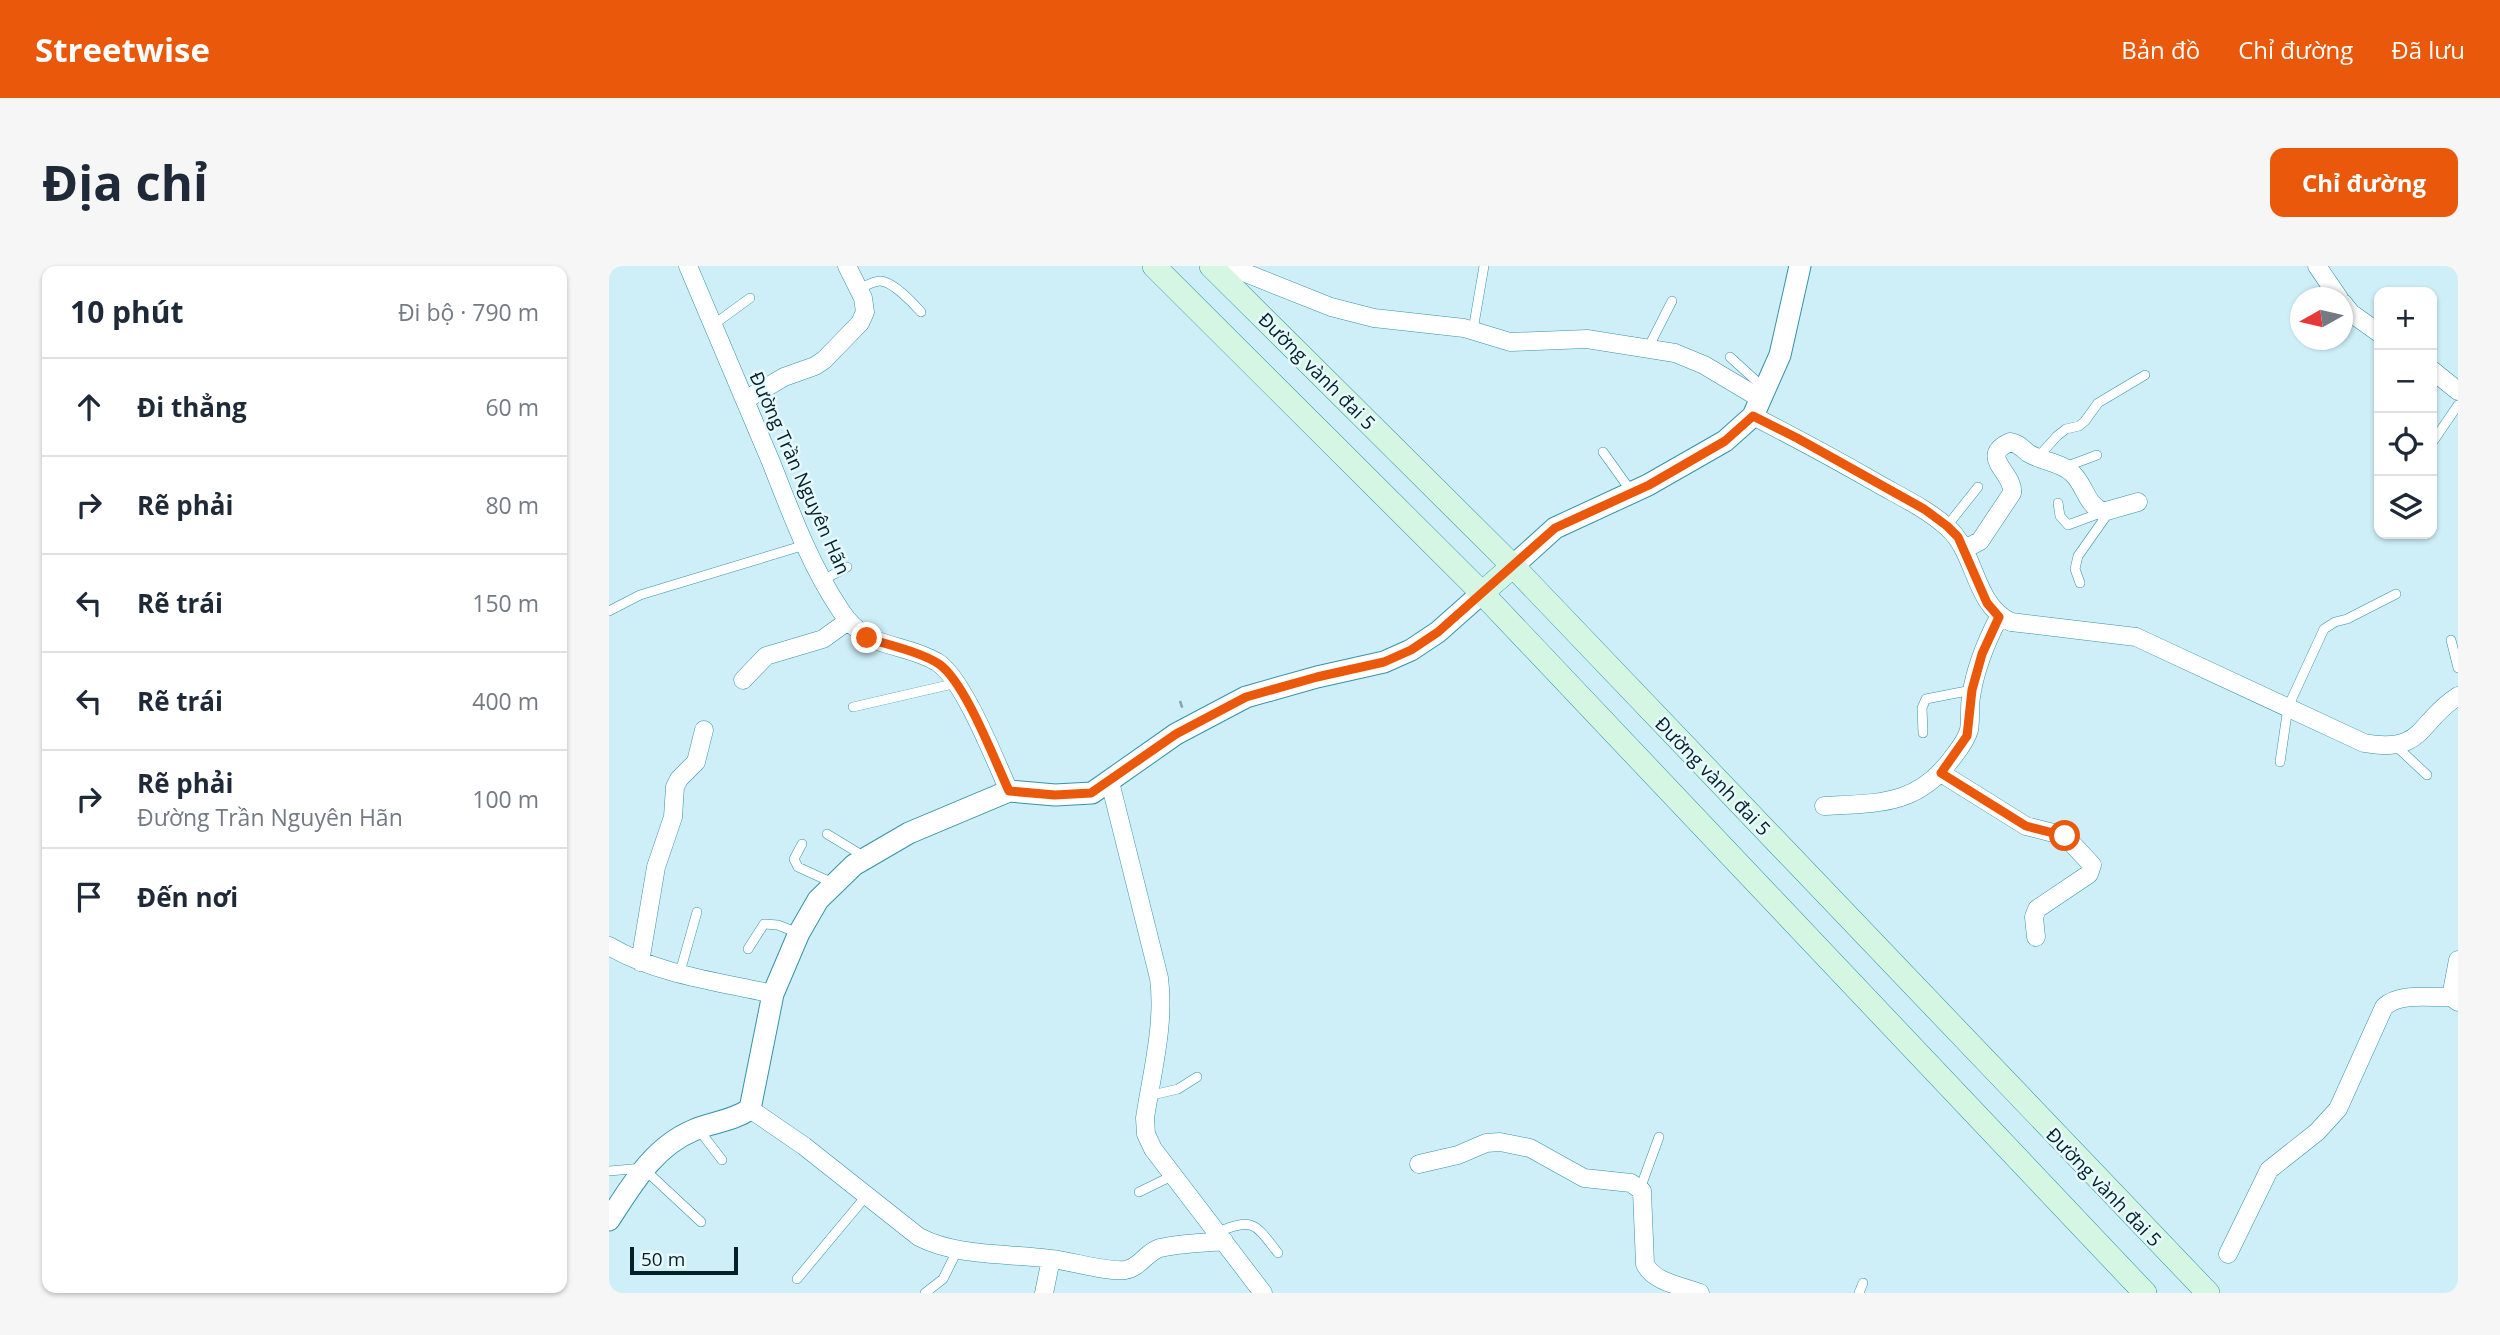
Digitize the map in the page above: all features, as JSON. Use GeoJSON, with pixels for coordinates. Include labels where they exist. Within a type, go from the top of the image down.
{"type":"FeatureCollection","features":[{"type":"Feature","properties":{"kind":"main road"},"geometry":{"type":"LineString","coordinates":[[1154,266],[1482,593],[2145,1293]]}},
{"type":"Feature","properties":{"kind":"main road","name":"Đường vành đai 5"},"geometry":{"type":"LineString","coordinates":[[1211,266],[1513,566],[2208,1293]]}},
{"type":"Feature","properties":{"kind":"main road"},"geometry":{"type":"LineString","coordinates":[[1482,593],[1513,566]]}},
{"type":"Feature","properties":{"kind":"street","name":"Đường Trần Nguyên Hãn"},"geometry":{"type":"LineString","coordinates":[[688,266],[805,545],[848,621],[867,638],[936,662],[950,673],[1009,791]]}},
{"type":"Feature","properties":{"kind":"street"},"geometry":{"type":"LineString","coordinates":[[1228,266],[1352,313],[1473,330],[1510,342],[1576,338],[1647,348],[1690,358],[1759,401],[1797,438],[1924,509],[1947,526],[1958,537],[1965,550],[1987,603],[1999,617],[2011,622],[2136,637],[2364,743],[2396,746],[2411,740],[2458,696]]}},
{"type":"Feature","properties":{"kind":"street"},"geometry":{"type":"LineString","coordinates":[[1513,566],[1555,528],[1632,493],[1725,441],[1759,401],[1780,355],[1800,266]]}},
{"type":"Feature","properties":{"kind":"street"},"geometry":{"type":"LineString","coordinates":[[2317,266],[2331,287]]}},
{"type":"Feature","properties":{"kind":"street"},"geometry":{"type":"LineString","coordinates":[[745,400],[783,377],[824,360],[860,323],[865,312],[863,298],[851,267]]}},
{"type":"Feature","properties":{"kind":"street"},"geometry":{"type":"LineString","coordinates":[[2353,314],[2374,329]]}},
{"type":"Feature","properties":{"kind":"street"},"geometry":{"type":"LineString","coordinates":[[2437,374],[2458,391]]}},
{"type":"Feature","properties":{"kind":"street"},"geometry":{"type":"LineString","coordinates":[[1965,550],[1980,541],[2012,493],[2010,478],[1998,465],[1996,458],[2004,444],[2015,443],[2038,457],[2063,467],[2076,477],[2094,508],[2106,511],[2138,502]]}},
{"type":"Feature","properties":{"kind":"street"},"geometry":{"type":"LineString","coordinates":[[609,1220],[643,1168],[666,1148],[698,1129],[737,1118],[750,1110],[773,995],[799,933],[818,900],[854,865],[909,833],[1009,791],[1055,795],[1091,793],[1176,734],[1246,697],[1384,662],[1411,650],[1438,632],[1482,593]]}},
{"type":"Feature","properties":{"kind":"street"},"geometry":{"type":"LineString","coordinates":[[1824,806],[1903,798],[1919,791],[1941,773],[1965,740],[1970,723],[1972,690],[1982,654],[1999,617]]}},
{"type":"Feature","properties":{"kind":"street"},"geometry":{"type":"LineString","coordinates":[[743,680],[767,656],[823,639],[848,621]]}},
{"type":"Feature","properties":{"kind":"street"},"geometry":{"type":"LineString","coordinates":[[640,962],[656,867],[673,817],[675,788],[679,779],[697,762],[704,730]]}},
{"type":"Feature","properties":{"kind":"street"},"geometry":{"type":"LineString","coordinates":[[1941,773],[2026,826],[2065,836],[2092,865],[2089,874],[2037,909],[2034,916],[2036,937]]}},
{"type":"Feature","properties":{"kind":"street"},"geometry":{"type":"LineString","coordinates":[[1110,782],[1162,996],[1145,1118],[1146,1134],[1153,1149],[1263,1293]]}},
{"type":"Feature","properties":{"kind":"street"},"geometry":{"type":"LineString","coordinates":[[609,946],[640,962],[773,995]]}},
{"type":"Feature","properties":{"kind":"street"},"geometry":{"type":"LineString","coordinates":[[2228,1254],[2269,1170],[2317,1132],[2338,1109],[2384,1007],[2399,998],[2455,1000],[2458,960]]}},
{"type":"Feature","properties":{"kind":"street"},"geometry":{"type":"LineString","coordinates":[[750,1110],[804,1146],[919,1237],[932,1244],[1127,1270],[1135,1267],[1150,1252],[1160,1248],[1221,1237]]}},
{"type":"Feature","properties":{"kind":"street"},"geometry":{"type":"LineString","coordinates":[[1419,1164],[1458,1155],[1486,1143],[1500,1142],[1530,1148],[1584,1178],[1631,1183],[1640,1189],[1645,1264],[1648,1271],[1700,1293]]}},
{"type":"Feature","properties":{"kind":"street"},"geometry":{"type":"LineString","coordinates":[[1044,1293],[1051,1259]]}},
{"type":"Feature","properties":{"kind":"lane"},"geometry":{"type":"LineString","coordinates":[[1473,330],[1484,266]]}},
{"type":"Feature","properties":{"kind":"lane"},"geometry":{"type":"LineString","coordinates":[[859,289],[880,281],[888,283],[921,312]]}},
{"type":"Feature","properties":{"kind":"lane"},"geometry":{"type":"LineString","coordinates":[[713,325],[750,298]]}},
{"type":"Feature","properties":{"kind":"lane"},"geometry":{"type":"LineString","coordinates":[[1647,348],[1672,301]]}},
{"type":"Feature","properties":{"kind":"lane"},"geometry":{"type":"LineString","coordinates":[[1730,357],[1759,401]]}},
{"type":"Feature","properties":{"kind":"lane"},"geometry":{"type":"LineString","coordinates":[[2038,457],[2057,436],[2085,421],[2098,403],[2145,375]]}},
{"type":"Feature","properties":{"kind":"lane"},"geometry":{"type":"LineString","coordinates":[[2437,436],[2458,405]]}},
{"type":"Feature","properties":{"kind":"lane"},"geometry":{"type":"LineString","coordinates":[[1603,452],[1632,493]]}},
{"type":"Feature","properties":{"kind":"lane"},"geometry":{"type":"LineString","coordinates":[[2063,467],[2097,456]]}},
{"type":"Feature","properties":{"kind":"lane"},"geometry":{"type":"LineString","coordinates":[[1947,526],[1978,487]]}},
{"type":"Feature","properties":{"kind":"lane"},"geometry":{"type":"LineString","coordinates":[[2057,503],[2060,516],[2068,525],[2106,511]]}},
{"type":"Feature","properties":{"kind":"lane"},"geometry":{"type":"LineString","coordinates":[[2080,583],[2075,569],[2078,556],[2106,511]]}},
{"type":"Feature","properties":{"kind":"lane"},"geometry":{"type":"LineString","coordinates":[[609,611],[641,595],[805,545]]}},
{"type":"Feature","properties":{"kind":"lane"},"geometry":{"type":"LineString","coordinates":[[823,580],[847,567]]}},
{"type":"Feature","properties":{"kind":"lane"},"geometry":{"type":"LineString","coordinates":[[2280,762],[2288,707],[2324,629],[2396,594]]}},
{"type":"Feature","properties":{"kind":"lane"},"geometry":{"type":"LineString","coordinates":[[2451,640],[2458,667]]}},
{"type":"Feature","properties":{"kind":"lane"},"geometry":{"type":"LineString","coordinates":[[853,707],[957,683]]}},
{"type":"Feature","properties":{"kind":"lane"},"geometry":{"type":"LineString","coordinates":[[1923,733],[1922,708],[1926,699],[1972,690]]}},
{"type":"Feature","properties":{"kind":"lane"},"geometry":{"type":"LineString","coordinates":[[2396,746],[2427,775]]}},
{"type":"Feature","properties":{"kind":"lane"},"geometry":{"type":"LineString","coordinates":[[827,834],[867,858]]}},
{"type":"Feature","properties":{"kind":"lane"},"geometry":{"type":"LineString","coordinates":[[802,844],[794,859],[798,867],[834,884]]}},
{"type":"Feature","properties":{"kind":"lane"},"geometry":{"type":"LineString","coordinates":[[680,972],[697,912]]}},
{"type":"Feature","properties":{"kind":"lane"},"geometry":{"type":"LineString","coordinates":[[748,949],[764,924],[778,925],[799,933]]}},
{"type":"Feature","properties":{"kind":"lane"},"geometry":{"type":"LineString","coordinates":[[1148,1096],[1178,1089],[1197,1077]]}},
{"type":"Feature","properties":{"kind":"lane"},"geometry":{"type":"LineString","coordinates":[[698,1129],[722,1160]]}},
{"type":"Feature","properties":{"kind":"lane"},"geometry":{"type":"LineString","coordinates":[[1640,1189],[1659,1137]]}},
{"type":"Feature","properties":{"kind":"lane"},"geometry":{"type":"LineString","coordinates":[[609,1171],[643,1168],[701,1222]]}},
{"type":"Feature","properties":{"kind":"lane"},"geometry":{"type":"LineString","coordinates":[[1139,1192],[1174,1175]]}},
{"type":"Feature","properties":{"kind":"lane"},"geometry":{"type":"LineString","coordinates":[[797,1279],[867,1195]]}},
{"type":"Feature","properties":{"kind":"lane"},"geometry":{"type":"LineString","coordinates":[[1221,1237],[1243,1223],[1253,1224],[1277,1253]]}},
{"type":"Feature","properties":{"kind":"lane"},"geometry":{"type":"LineString","coordinates":[[925,1293],[943,1279],[958,1249]]}},
{"type":"Feature","properties":{"kind":"lane"},"geometry":{"type":"LineString","coordinates":[[1859,1293],[1863,1283]]}},
{"type":"Feature","properties":{"kind":"route"},"geometry":{"type":"LineString","coordinates":[[867,638],[936,662],[950,673],[1009,791],[1055,795],[1091,793],[1176,734],[1246,697],[1384,662],[1411,650],[1438,632],[1555,528],[1649,485],[1725,441],[1753,416],[1924,509],[1958,537],[1987,603],[1999,617],[1982,654],[1972,690],[1967,736],[1941,773],[2017,822],[2065,836]]}}]}
